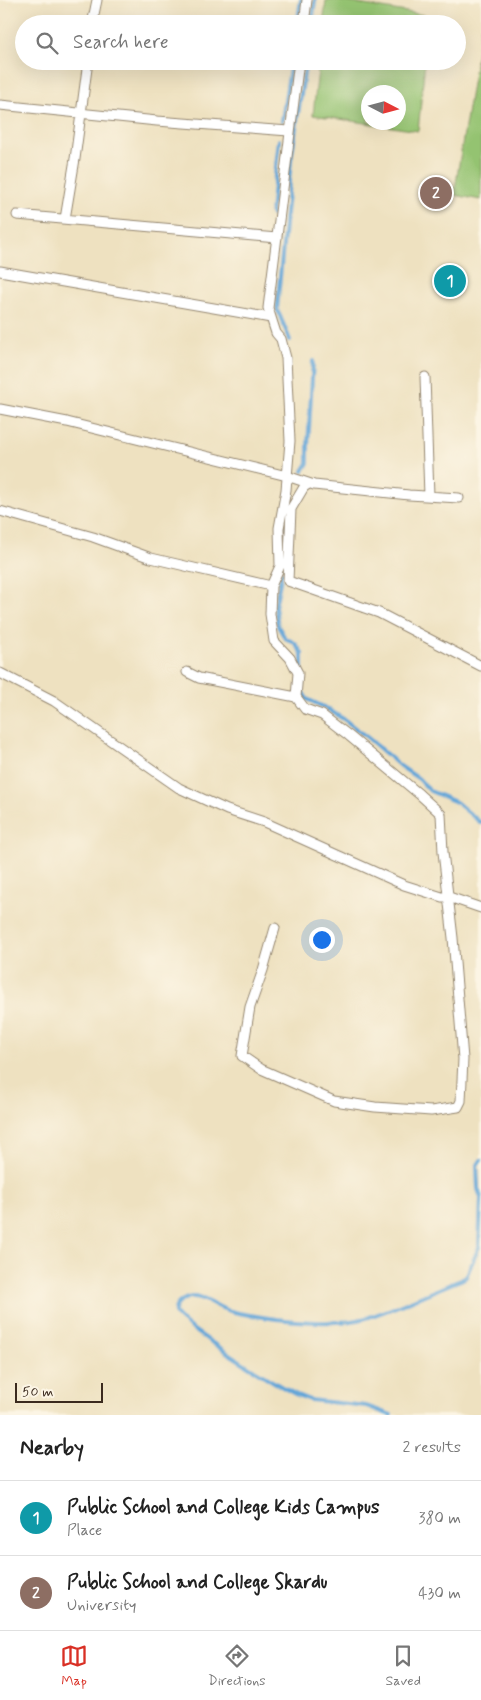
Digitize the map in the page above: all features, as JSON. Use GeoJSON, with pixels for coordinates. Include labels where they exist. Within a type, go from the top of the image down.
{"type":"FeatureCollection","features":[{"type":"Feature","properties":{"kind":"street"},"geometry":{"type":"LineString","coordinates":[[94,15],[97,0]]}},
{"type":"Feature","properties":{"kind":"street"},"geometry":{"type":"LineString","coordinates":[[305,15],[307,0]]}},
{"type":"Feature","properties":{"kind":"street"},"geometry":{"type":"LineString","coordinates":[[66,219],[87,70]]}},
{"type":"Feature","properties":{"kind":"street"},"geometry":{"type":"LineString","coordinates":[[296,697],[298,673],[290,658],[274,641],[270,614],[271,586],[280,566],[279,528],[290,441],[286,358],[281,339],[276,333],[268,308],[298,70]]}},
{"type":"Feature","properties":{"kind":"street"},"geometry":{"type":"LineString","coordinates":[[0,105],[289,131]]}},
{"type":"Feature","properties":{"kind":"street"},"geometry":{"type":"LineString","coordinates":[[17,215],[277,238]]}},
{"type":"Feature","properties":{"kind":"street"},"geometry":{"type":"LineString","coordinates":[[0,271],[271,318]]}},
{"type":"Feature","properties":{"kind":"street"},"geometry":{"type":"LineString","coordinates":[[425,377],[429,496]]}},
{"type":"Feature","properties":{"kind":"street"},"geometry":{"type":"LineString","coordinates":[[0,409],[67,422],[287,476],[309,484],[459,498]]}},
{"type":"Feature","properties":{"kind":"street"},"geometry":{"type":"LineString","coordinates":[[309,484],[304,487],[290,510],[288,580],[379,612],[481,666]]}},
{"type":"Feature","properties":{"kind":"street"},"geometry":{"type":"LineString","coordinates":[[0,512],[92,537],[151,558],[271,586]]}},
{"type":"Feature","properties":{"kind":"street"},"geometry":{"type":"LineString","coordinates":[[187,672],[199,678],[296,697],[306,709],[322,715],[348,735],[440,814],[463,1059],[461,1101],[458,1107],[431,1111],[375,1107],[334,1100],[261,1069],[242,1056],[250,1007],[275,928]]}},
{"type":"Feature","properties":{"kind":"street"},"geometry":{"type":"LineString","coordinates":[[0,673],[54,701],[179,788],[228,810],[264,822],[404,885],[481,908]]}},
{"type":"Feature","properties":{"kind":"green space"},"geometry":{"type":"Polygon","coordinates":[[[326,0],[335,0],[424,15],[324,15],[326,0]]]}},
{"type":"Feature","properties":{"kind":"green space"},"geometry":{"type":"Polygon","coordinates":[[[481,28],[481,200],[454,195],[481,28]]]}},
{"type":"Feature","properties":{"kind":"green space"},"geometry":{"type":"Polygon","coordinates":[[[318,70],[424,70],[418,131],[406,129],[406,85],[361,85],[361,122],[313,115],[318,70]]]}},
{"type":"Feature","properties":{"kind":"waterway"},"geometry":{"type":"LineString","coordinates":[[298,15],[301,0]]}},
{"type":"Feature","properties":{"kind":"waterway"},"geometry":{"type":"LineString","coordinates":[[313,15],[315,0]]}},
{"type":"Feature","properties":{"kind":"waterway"},"geometry":{"type":"LineString","coordinates":[[282,121],[290,70]]}},
{"type":"Feature","properties":{"kind":"waterway"},"geometry":{"type":"LineString","coordinates":[[290,340],[277,309],[291,160],[305,70]]}},
{"type":"Feature","properties":{"kind":"waterway"},"geometry":{"type":"LineString","coordinates":[[272,215],[279,140]]}},
{"type":"Feature","properties":{"kind":"waterway"},"geometry":{"type":"LineString","coordinates":[[303,471],[308,463],[313,361]]}},
{"type":"Feature","properties":{"kind":"waterway"},"geometry":{"type":"LineString","coordinates":[[286,530],[288,507]]}},
{"type":"Feature","properties":{"kind":"waterway"},"geometry":{"type":"LineString","coordinates":[[282,572],[275,607],[278,626],[285,638],[295,643],[302,653],[302,691],[307,699],[345,720],[400,766],[419,779],[430,791],[456,802],[481,823]]}},
{"type":"Feature","properties":{"kind":"waterway"},"geometry":{"type":"LineString","coordinates":[[391,1415],[366,1406],[310,1400],[297,1395],[193,1329],[175,1313],[176,1306],[185,1299],[197,1297],[227,1310],[245,1314],[297,1321],[346,1322],[378,1314],[461,1280],[466,1277],[479,1247],[481,1198],[478,1189],[477,1166],[481,1160]]}},
{"type":"Feature","properties":{"kind":"place","name":"Public School and College Skardu"},"geometry":{"type":"Point","coordinates":[436,193]}},
{"type":"Feature","properties":{"kind":"place","name":"Public School and College Kids Campus"},"geometry":{"type":"Point","coordinates":[450,281]}}]}
